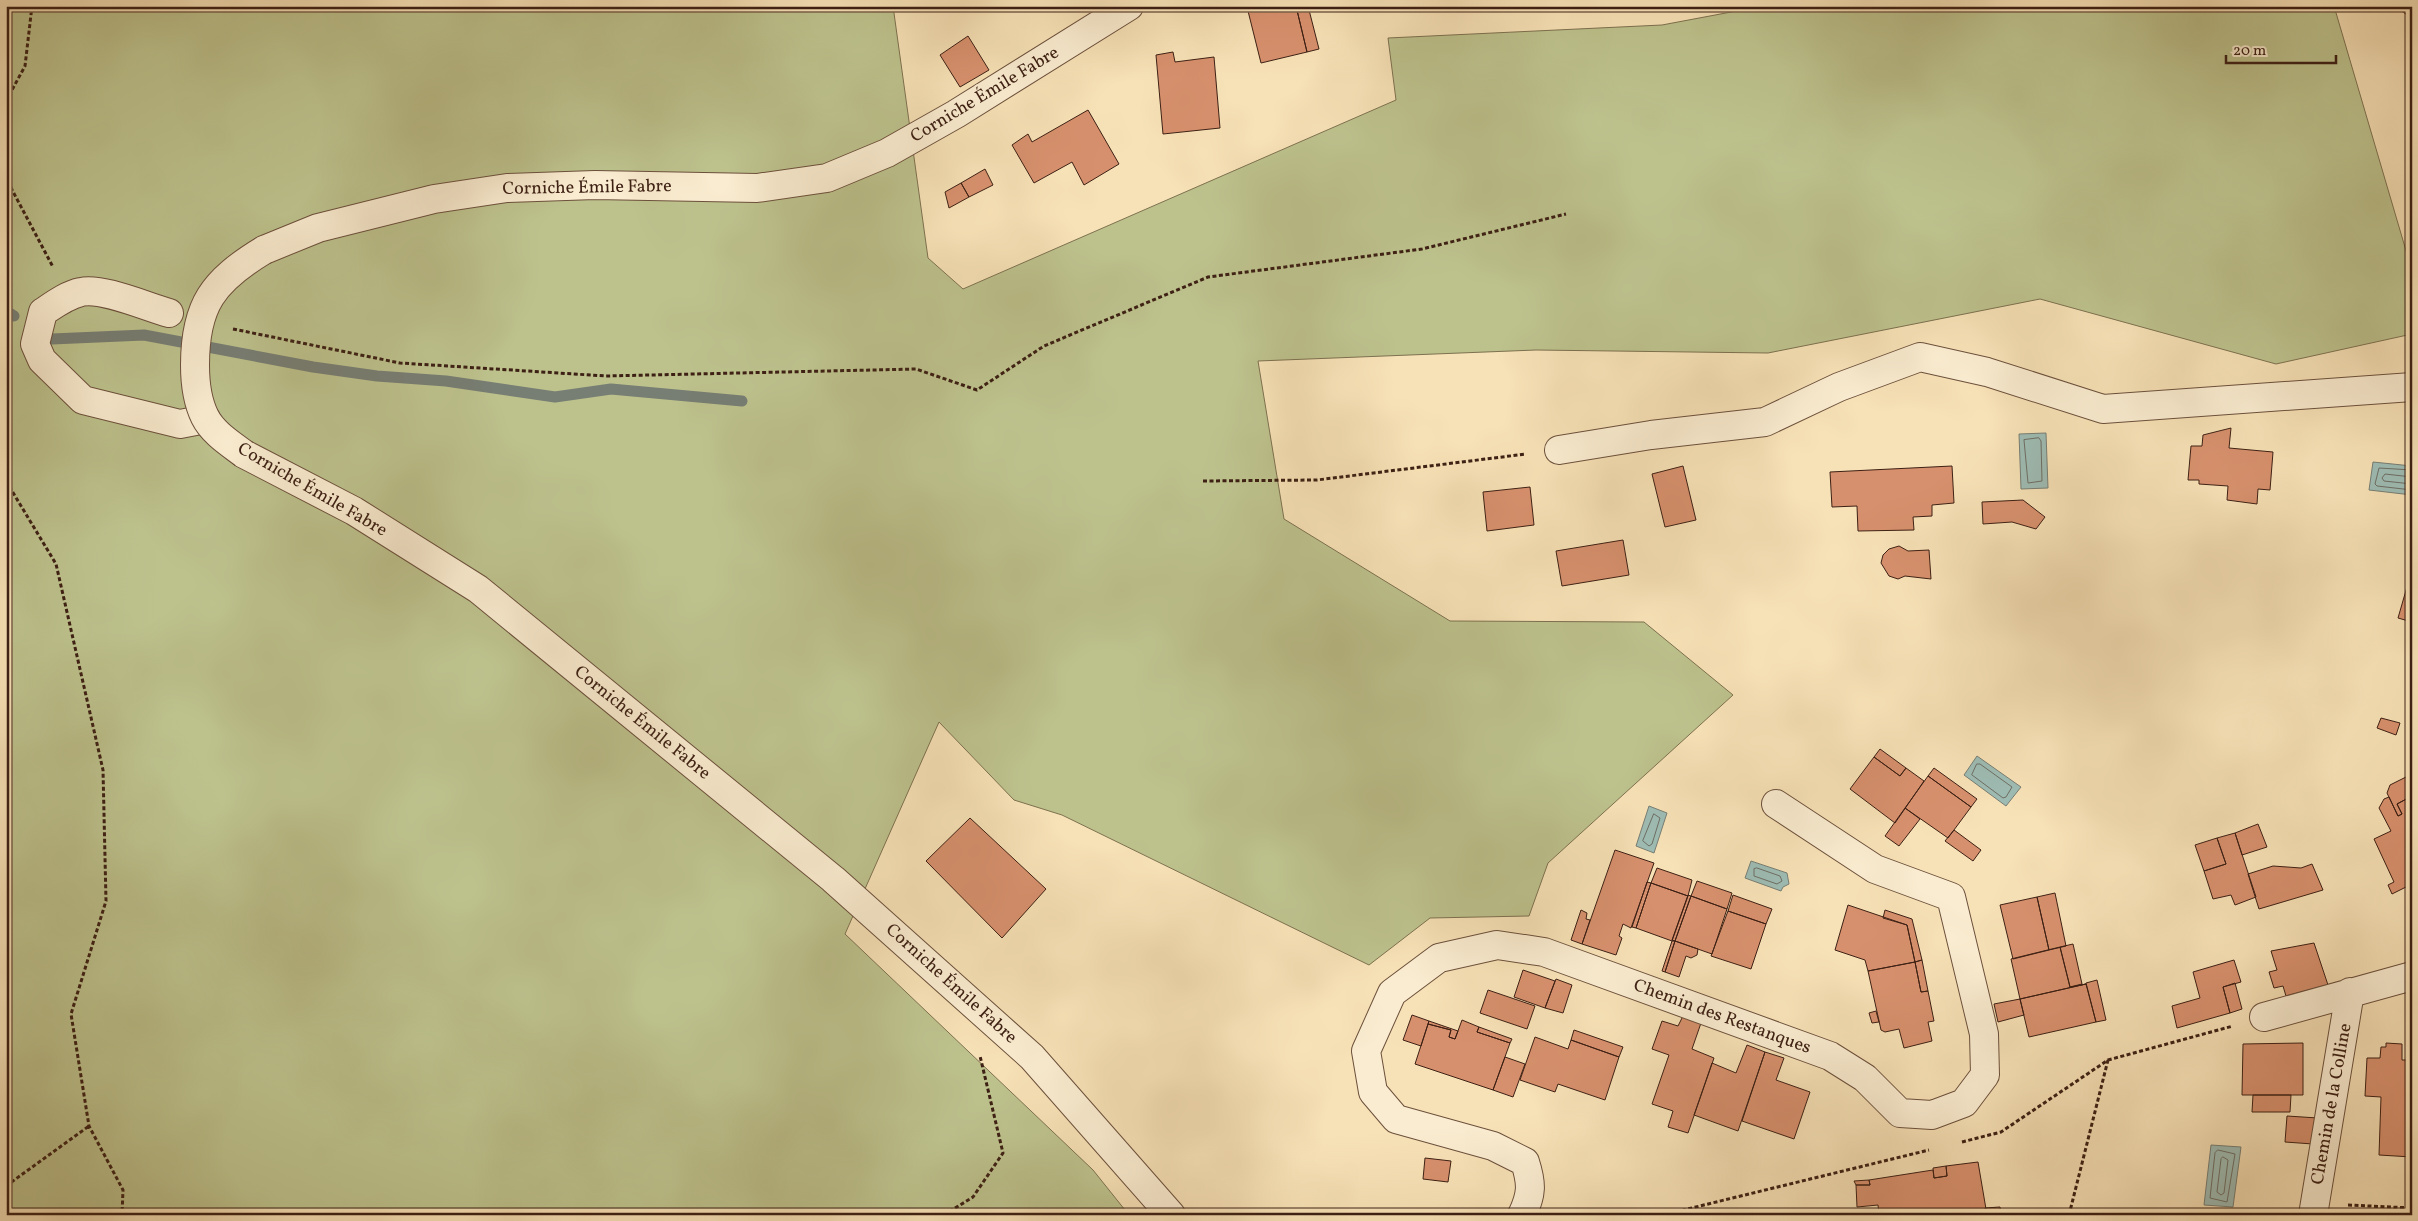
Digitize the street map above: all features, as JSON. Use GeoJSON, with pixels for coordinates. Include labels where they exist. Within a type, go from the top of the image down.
{"type":"FeatureCollection","features":[{"type":"Feature","properties":{"kind":"street","name":"Corniche Émile Fabre"},"geometry":{"type":"LineString","coordinates":[[1130,6],[956,114],[887,153],[827,178],[757,188],[595,185],[507,188],[434,199],[318,228],[264,250],[236,268],[206,301],[200,316],[195,345],[195,382],[206,419],[217,432],[244,454],[354,511],[478,589],[818,867],[1032,1057],[1171,1215]]}},
{"type":"Feature","properties":{"kind":"street"},"geometry":{"type":"LineString","coordinates":[[169,313],[112,294],[83,291],[66,297],[43,312],[35,344],[42,360],[83,400],[180,424],[206,419]]}},
{"type":"Feature","properties":{"kind":"street"},"geometry":{"type":"LineString","coordinates":[[1559,450],[1651,435],[1765,422],[1839,387],[1920,357],[1987,372],[2103,409],[2412,387]]}},
{"type":"Feature","properties":{"kind":"street","name":"Chemin des Restanques"},"geometry":{"type":"LineString","coordinates":[[1522,1215],[1530,1199],[1531,1180],[1525,1162],[1493,1146],[1396,1119],[1373,1092],[1366,1051],[1392,993],[1439,958],[1497,945],[1544,952],[1830,1056],[1865,1078],[1900,1113],[1932,1115],[1964,1103],[1985,1076],[1984,1034],[1951,897],[1875,869],[1776,804]]}},
{"type":"Feature","properties":{"kind":"street","name":"Chemin de la Colline"},"geometry":{"type":"LineString","coordinates":[[2264,1017],[2412,976]]}},
{"type":"Feature","properties":{"kind":"street","name":"Chemin de la Colline"},"geometry":{"type":"LineString","coordinates":[[2314,1209],[2350,992]]}},
{"type":"Feature","properties":{"kind":"path"},"geometry":{"type":"LineString","coordinates":[[6,101],[25,66],[32,6]]}},
{"type":"Feature","properties":{"kind":"path"},"geometry":{"type":"LineString","coordinates":[[6,165],[8,188],[52,264],[66,297]]}},
{"type":"Feature","properties":{"kind":"path"},"geometry":{"type":"LineString","coordinates":[[231,329],[400,363],[606,376],[916,369],[978,390],[1044,346],[1208,277],[1422,249],[1566,214]]}},
{"type":"Feature","properties":{"kind":"path"},"geometry":{"type":"LineString","coordinates":[[1203,481],[1317,480],[1559,450]]}},
{"type":"Feature","properties":{"kind":"path"},"geometry":{"type":"LineString","coordinates":[[6,482],[56,564],[103,770],[106,901],[71,1014],[89,1126],[123,1190],[122,1215]]}},
{"type":"Feature","properties":{"kind":"path"},"geometry":{"type":"LineString","coordinates":[[944,1215],[973,1197],[1003,1153],[978,1046]]}},
{"type":"Feature","properties":{"kind":"path"},"geometry":{"type":"LineString","coordinates":[[2070,1215],[2108,1060]]}},
{"type":"Feature","properties":{"kind":"path"},"geometry":{"type":"LineString","coordinates":[[6,1186],[89,1126]]}},
{"type":"Feature","properties":{"kind":"path"},"geometry":{"type":"LineString","coordinates":[[2314,1209],[2412,1208]]}},
{"type":"Feature","properties":{"kind":"green space"},"geometry":{"type":"Polygon","coordinates":[[[6,6],[893,6],[928,258],[963,289],[1396,100],[1388,38],[1662,25],[1763,6],[2334,6],[2412,271],[2412,334],[2276,364],[2040,299],[1768,353],[1536,350],[1258,361],[1284,519],[1450,621],[1644,622],[1733,695],[1548,863],[1529,916],[1430,918],[1369,965],[1062,815],[1014,800],[939,722],[845,934],[1093,1170],[1129,1215],[6,1215],[6,6]]]}},
{"type":"Feature","properties":{"kind":"water"},"geometry":{"type":"Polygon","coordinates":[[[2046,433],[2048,488],[2021,489],[2019,434],[2046,433]]]}},
{"type":"Feature","properties":{"kind":"water"},"geometry":{"type":"Polygon","coordinates":[[[2373,462],[2412,466],[2412,495],[2369,490],[2373,462]]]}},
{"type":"Feature","properties":{"kind":"water"},"geometry":{"type":"Polygon","coordinates":[[[1977,756],[2021,787],[2006,806],[1964,775],[1977,756]]]}},
{"type":"Feature","properties":{"kind":"water"},"geometry":{"type":"Polygon","coordinates":[[[1649,806],[1667,813],[1654,853],[1636,846],[1649,806]]]}},
{"type":"Feature","properties":{"kind":"water"},"geometry":{"type":"Polygon","coordinates":[[[1751,861],[1787,873],[1789,884],[1783,887],[1781,891],[1745,878],[1751,861]]]}},
{"type":"Feature","properties":{"kind":"water"},"geometry":{"type":"Polygon","coordinates":[[[2211,1145],[2241,1147],[2233,1207],[2204,1205],[2211,1145]]]}},
{"type":"Feature","properties":{"kind":"building"},"geometry":{"type":"Polygon","coordinates":[[[1296,6],[1307,52],[1261,63],[1247,7],[1296,6]]]}},
{"type":"Feature","properties":{"kind":"building"},"geometry":{"type":"Polygon","coordinates":[[[1296,6],[1308,6],[1319,49],[1307,52],[1296,6]]]}},
{"type":"Feature","properties":{"kind":"building"},"geometry":{"type":"Polygon","coordinates":[[[2394,6],[2412,6],[2412,18],[2394,6]]]}},
{"type":"Feature","properties":{"kind":"building"},"geometry":{"type":"Polygon","coordinates":[[[968,36],[989,70],[960,87],[940,55],[968,36]]]}},
{"type":"Feature","properties":{"kind":"building"},"geometry":{"type":"Polygon","coordinates":[[[1173,52],[1175,62],[1214,57],[1220,128],[1163,134],[1156,55],[1173,52]]]}},
{"type":"Feature","properties":{"kind":"building"},"geometry":{"type":"Polygon","coordinates":[[[1088,110],[1119,164],[1084,185],[1072,162],[1034,183],[1012,145],[1028,134],[1032,142],[1088,110]]]}},
{"type":"Feature","properties":{"kind":"building"},"geometry":{"type":"Polygon","coordinates":[[[985,169],[993,185],[969,197],[961,183],[985,169]]]}},
{"type":"Feature","properties":{"kind":"building"},"geometry":{"type":"Polygon","coordinates":[[[961,183],[969,197],[949,208],[945,192],[961,183]]]}},
{"type":"Feature","properties":{"kind":"building"},"geometry":{"type":"Polygon","coordinates":[[[2231,428],[2229,448],[2273,452],[2270,490],[2258,489],[2257,504],[2227,500],[2228,486],[2199,484],[2199,480],[2188,480],[2191,446],[2202,446],[2203,435],[2231,428]]]}},
{"type":"Feature","properties":{"kind":"building"},"geometry":{"type":"Polygon","coordinates":[[[1683,466],[1696,520],[1665,527],[1652,474],[1683,466]]]}},
{"type":"Feature","properties":{"kind":"building"},"geometry":{"type":"Polygon","coordinates":[[[1952,466],[1954,503],[1932,505],[1932,516],[1913,517],[1914,530],[1858,531],[1857,506],[1832,507],[1830,472],[1952,466]]]}},
{"type":"Feature","properties":{"kind":"building"},"geometry":{"type":"Polygon","coordinates":[[[1530,487],[1534,525],[1487,531],[1483,492],[1530,487]]]}},
{"type":"Feature","properties":{"kind":"building"},"geometry":{"type":"Polygon","coordinates":[[[2023,500],[2045,517],[2036,529],[2012,522],[1983,524],[1982,502],[2023,500]]]}},
{"type":"Feature","properties":{"kind":"building"},"geometry":{"type":"Polygon","coordinates":[[[1623,540],[1629,575],[1562,586],[1556,551],[1623,540]]]}},
{"type":"Feature","properties":{"kind":"building"},"geometry":{"type":"Polygon","coordinates":[[[1899,546],[1908,551],[1929,550],[1931,579],[1905,576],[1898,579],[1889,576],[1881,563],[1883,555],[1889,549],[1899,546]]]}},
{"type":"Feature","properties":{"kind":"building"},"geometry":{"type":"Polygon","coordinates":[[[2412,573],[2412,622],[2398,618],[2412,573]]]}},
{"type":"Feature","properties":{"kind":"building"},"geometry":{"type":"Polygon","coordinates":[[[2381,718],[2400,723],[2396,735],[2377,728],[2381,718]]]}},
{"type":"Feature","properties":{"kind":"building"},"geometry":{"type":"Polygon","coordinates":[[[1880,749],[1906,768],[1900,776],[1874,757],[1880,749]]]}},
{"type":"Feature","properties":{"kind":"building"},"geometry":{"type":"Polygon","coordinates":[[[1874,757],[1900,776],[1906,768],[1924,781],[1895,823],[1850,789],[1874,757]]]}},
{"type":"Feature","properties":{"kind":"building"},"geometry":{"type":"Polygon","coordinates":[[[1934,768],[1977,799],[1971,807],[1928,776],[1934,768]]]}},
{"type":"Feature","properties":{"kind":"building"},"geometry":{"type":"Polygon","coordinates":[[[2412,774],[2412,796],[2397,804],[2402,814],[2398,816],[2387,793],[2390,785],[2412,774]]]}},
{"type":"Feature","properties":{"kind":"building"},"geometry":{"type":"Polygon","coordinates":[[[1928,776],[1971,807],[1948,838],[1905,808],[1928,776]]]}},
{"type":"Feature","properties":{"kind":"building"},"geometry":{"type":"Polygon","coordinates":[[[2412,796],[2412,884],[2392,894],[2388,885],[2394,882],[2374,839],[2391,831],[2379,808],[2384,799],[2389,797],[2398,816],[2402,814],[2397,804],[2412,796]]]}},
{"type":"Feature","properties":{"kind":"building"},"geometry":{"type":"Polygon","coordinates":[[[1905,808],[1920,819],[1899,846],[1885,836],[1905,808]]]}},
{"type":"Feature","properties":{"kind":"building"},"geometry":{"type":"Polygon","coordinates":[[[970,818],[1046,889],[1002,938],[926,861],[970,818]]]}},
{"type":"Feature","properties":{"kind":"building"},"geometry":{"type":"Polygon","coordinates":[[[2258,824],[2267,847],[2242,855],[2235,833],[2258,824]]]}},
{"type":"Feature","properties":{"kind":"building"},"geometry":{"type":"Polygon","coordinates":[[[1954,830],[1981,850],[1973,861],[1945,841],[1954,830]]]}},
{"type":"Feature","properties":{"kind":"building"},"geometry":{"type":"Polygon","coordinates":[[[2235,833],[2256,897],[2235,905],[2231,895],[2213,899],[2204,871],[2226,864],[2217,838],[2235,833]]]}},
{"type":"Feature","properties":{"kind":"building"},"geometry":{"type":"Polygon","coordinates":[[[2217,838],[2226,864],[2204,871],[2195,845],[2217,838]]]}},
{"type":"Feature","properties":{"kind":"building"},"geometry":{"type":"Polygon","coordinates":[[[1615,850],[1654,863],[1631,928],[1623,924],[1619,936],[1622,938],[1616,955],[1582,944],[1615,850]]]}},
{"type":"Feature","properties":{"kind":"building"},"geometry":{"type":"Polygon","coordinates":[[[2312,864],[2323,890],[2259,909],[2248,874],[2273,866],[2301,868],[2312,864]]]}},
{"type":"Feature","properties":{"kind":"building"},"geometry":{"type":"Polygon","coordinates":[[[1657,868],[1692,880],[1688,896],[1651,883],[1657,868]]]}},
{"type":"Feature","properties":{"kind":"building"},"geometry":{"type":"Polygon","coordinates":[[[1697,881],[1732,893],[1727,909],[1691,896],[1697,881]]]}},
{"type":"Feature","properties":{"kind":"building"},"geometry":{"type":"Polygon","coordinates":[[[1647,882],[1651,883],[1636,928],[1632,927],[1647,882]]]}},
{"type":"Feature","properties":{"kind":"building"},"geometry":{"type":"Polygon","coordinates":[[[1651,883],[1688,896],[1672,941],[1636,928],[1651,883]]]}},
{"type":"Feature","properties":{"kind":"building"},"geometry":{"type":"Polygon","coordinates":[[[2055,893],[2066,946],[2049,950],[2037,897],[2055,893]]]}},
{"type":"Feature","properties":{"kind":"building"},"geometry":{"type":"Polygon","coordinates":[[[1688,895],[1691,896],[1675,941],[1672,940],[1688,895]]]}},
{"type":"Feature","properties":{"kind":"building"},"geometry":{"type":"Polygon","coordinates":[[[1733,895],[1772,909],[1766,924],[1728,911],[1733,895]]]}},
{"type":"Feature","properties":{"kind":"building"},"geometry":{"type":"Polygon","coordinates":[[[1691,896],[1727,909],[1712,954],[1675,941],[1691,896]]]}},
{"type":"Feature","properties":{"kind":"building"},"geometry":{"type":"Polygon","coordinates":[[[2037,897],[2049,950],[2013,959],[2000,905],[2037,897]]]}},
{"type":"Feature","properties":{"kind":"building"},"geometry":{"type":"Polygon","coordinates":[[[1848,905],[1907,925],[1915,962],[1868,971],[1865,960],[1835,950],[1848,905]]]}},
{"type":"Feature","properties":{"kind":"building"},"geometry":{"type":"Polygon","coordinates":[[[1581,910],[1587,913],[1586,919],[1590,920],[1582,944],[1571,940],[1581,910]]]}},
{"type":"Feature","properties":{"kind":"building"},"geometry":{"type":"Polygon","coordinates":[[[1885,910],[1912,919],[1922,960],[1915,962],[1907,925],[1883,918],[1885,910]]]}},
{"type":"Feature","properties":{"kind":"building"},"geometry":{"type":"Polygon","coordinates":[[[1728,911],[1766,924],[1751,969],[1711,956],[1728,911]]]}},
{"type":"Feature","properties":{"kind":"building"},"geometry":{"type":"Polygon","coordinates":[[[1672,941],[1675,941],[1665,972],[1662,971],[1672,941]]]}},
{"type":"Feature","properties":{"kind":"building"},"geometry":{"type":"Polygon","coordinates":[[[1675,941],[1698,949],[1697,955],[1691,958],[1686,956],[1679,977],[1665,972],[1675,941]]]}},
{"type":"Feature","properties":{"kind":"building"},"geometry":{"type":"Polygon","coordinates":[[[2314,943],[2328,985],[2286,996],[2283,986],[2274,988],[2269,972],[2277,970],[2271,951],[2314,943]]]}},
{"type":"Feature","properties":{"kind":"building"},"geometry":{"type":"Polygon","coordinates":[[[2073,944],[2082,984],[2070,987],[2060,947],[2073,944]]]}},
{"type":"Feature","properties":{"kind":"building"},"geometry":{"type":"Polygon","coordinates":[[[2060,947],[2070,987],[2086,984],[2020,999],[2011,959],[2060,947]]]}},
{"type":"Feature","properties":{"kind":"building"},"geometry":{"type":"Polygon","coordinates":[[[1922,960],[1928,991],[1921,992],[1915,962],[1922,960]]]}},
{"type":"Feature","properties":{"kind":"building"},"geometry":{"type":"Polygon","coordinates":[[[2234,960],[2241,982],[2223,987],[2230,1013],[2177,1028],[2172,1006],[2200,998],[2193,972],[2234,960]]]}},
{"type":"Feature","properties":{"kind":"building"},"geometry":{"type":"Polygon","coordinates":[[[1915,962],[1921,992],[1928,991],[1934,1021],[1928,1022],[1932,1041],[1904,1048],[1899,1029],[1885,1032],[1881,1030],[1868,971],[1915,962]]]}},
{"type":"Feature","properties":{"kind":"building"},"geometry":{"type":"Polygon","coordinates":[[[1523,970],[1555,981],[1545,1008],[1514,997],[1523,970]]]}},
{"type":"Feature","properties":{"kind":"building"},"geometry":{"type":"Polygon","coordinates":[[[1556,979],[1572,985],[1563,1013],[1545,1008],[1556,979]]]}},
{"type":"Feature","properties":{"kind":"building"},"geometry":{"type":"Polygon","coordinates":[[[2097,980],[2106,1020],[2096,1022],[2086,983],[2097,980]]]}},
{"type":"Feature","properties":{"kind":"building"},"geometry":{"type":"Polygon","coordinates":[[[2235,983],[2242,1009],[2230,1013],[2223,987],[2235,983]]]}},
{"type":"Feature","properties":{"kind":"building"},"geometry":{"type":"Polygon","coordinates":[[[2086,984],[2096,1022],[2029,1037],[2020,999],[2086,984]]]}},
{"type":"Feature","properties":{"kind":"building"},"geometry":{"type":"Polygon","coordinates":[[[1488,990],[1535,1006],[1527,1029],[1480,1013],[1488,990]]]}},
{"type":"Feature","properties":{"kind":"building"},"geometry":{"type":"Polygon","coordinates":[[[2020,999],[2024,1015],[1998,1022],[1994,1004],[2020,999]]]}},
{"type":"Feature","properties":{"kind":"building"},"geometry":{"type":"Polygon","coordinates":[[[1876,1011],[1879,1022],[1872,1023],[1869,1013],[1876,1011]]]}},
{"type":"Feature","properties":{"kind":"building"},"geometry":{"type":"Polygon","coordinates":[[[1412,1015],[1429,1021],[1421,1046],[1403,1040],[1412,1015]]]}},
{"type":"Feature","properties":{"kind":"building"},"geometry":{"type":"Polygon","coordinates":[[[1683,1016],[1701,1023],[1692,1049],[1714,1058],[1688,1133],[1668,1127],[1673,1111],[1652,1104],[1669,1055],[1652,1049],[1662,1021],[1678,1026],[1683,1016]]]}},
{"type":"Feature","properties":{"kind":"building"},"geometry":{"type":"Polygon","coordinates":[[[1462,1020],[1479,1027],[1477,1032],[1510,1043],[1493,1090],[1415,1064],[1428,1024],[1451,1030],[1449,1037],[1455,1039],[1462,1020]]]}},
{"type":"Feature","properties":{"kind":"building"},"geometry":{"type":"Polygon","coordinates":[[[1429,1021],[1458,1031],[1455,1039],[1449,1037],[1451,1030],[1428,1024],[1429,1021]]]}},
{"type":"Feature","properties":{"kind":"building"},"geometry":{"type":"Polygon","coordinates":[[[1479,1027],[1512,1039],[1510,1043],[1477,1032],[1479,1027]]]}},
{"type":"Feature","properties":{"kind":"building"},"geometry":{"type":"Polygon","coordinates":[[[1574,1030],[1623,1047],[1619,1057],[1571,1040],[1574,1030]]]}},
{"type":"Feature","properties":{"kind":"building"},"geometry":{"type":"Polygon","coordinates":[[[1535,1037],[1568,1049],[1571,1040],[1619,1057],[1605,1100],[1558,1084],[1555,1092],[1520,1080],[1535,1037]]]}},
{"type":"Feature","properties":{"kind":"building"},"geometry":{"type":"Polygon","coordinates":[[[2303,1043],[2303,1095],[2242,1095],[2243,1044],[2303,1043]]]}},
{"type":"Feature","properties":{"kind":"building"},"geometry":{"type":"Polygon","coordinates":[[[2386,1043],[2402,1044],[2402,1060],[2412,1060],[2412,1157],[2379,1155],[2381,1097],[2365,1096],[2367,1058],[2380,1058],[2381,1047],[2386,1047],[2386,1043]]]}},
{"type":"Feature","properties":{"kind":"building"},"geometry":{"type":"Polygon","coordinates":[[[1747,1045],[1765,1052],[1738,1131],[1694,1115],[1712,1063],[1736,1073],[1747,1045]]]}},
{"type":"Feature","properties":{"kind":"building"},"geometry":{"type":"Polygon","coordinates":[[[1765,1052],[1784,1058],[1776,1080],[1810,1092],[1794,1139],[1742,1121],[1765,1052]]]}},
{"type":"Feature","properties":{"kind":"building"},"geometry":{"type":"Polygon","coordinates":[[[1505,1057],[1525,1064],[1513,1097],[1493,1090],[1505,1057]]]}},
{"type":"Feature","properties":{"kind":"building"},"geometry":{"type":"Polygon","coordinates":[[[2253,1095],[2291,1095],[2290,1112],[2252,1112],[2253,1095]]]}},
{"type":"Feature","properties":{"kind":"building"},"geometry":{"type":"Polygon","coordinates":[[[2287,1116],[2318,1118],[2313,1144],[2285,1142],[2287,1116]]]}},
{"type":"Feature","properties":{"kind":"building"},"geometry":{"type":"Polygon","coordinates":[[[1425,1158],[1451,1161],[1448,1182],[1423,1179],[1425,1158]]]}},
{"type":"Feature","properties":{"kind":"building"},"geometry":{"type":"Polygon","coordinates":[[[1978,1162],[1987,1215],[1879,1215],[1878,1205],[1857,1207],[1856,1185],[1870,1185],[1869,1180],[1933,1170],[1934,1178],[1947,1176],[1946,1166],[1978,1162]]]}},
{"type":"Feature","properties":{"kind":"building"},"geometry":{"type":"Polygon","coordinates":[[[1946,1166],[1947,1176],[1934,1178],[1933,1168],[1946,1166]]]}},
{"type":"Feature","properties":{"kind":"building"},"geometry":{"type":"Polygon","coordinates":[[[1869,1180],[1870,1185],[1856,1185],[1854,1181],[1869,1180]]]}},
{"type":"Feature","properties":{"kind":"building"},"geometry":{"type":"Polygon","coordinates":[[[2000,1207],[2001,1215],[1987,1215],[1985,1208],[2000,1207]]]}},
{"type":"Feature","properties":{"kind":"waterway"},"geometry":{"type":"LineString","coordinates":[[6,311],[14,316]]}},
{"type":"Feature","properties":{"kind":"waterway"},"geometry":{"type":"LineString","coordinates":[[52,339],[144,335],[313,367],[377,376],[446,381],[555,397],[611,389],[742,401]]}}]}
